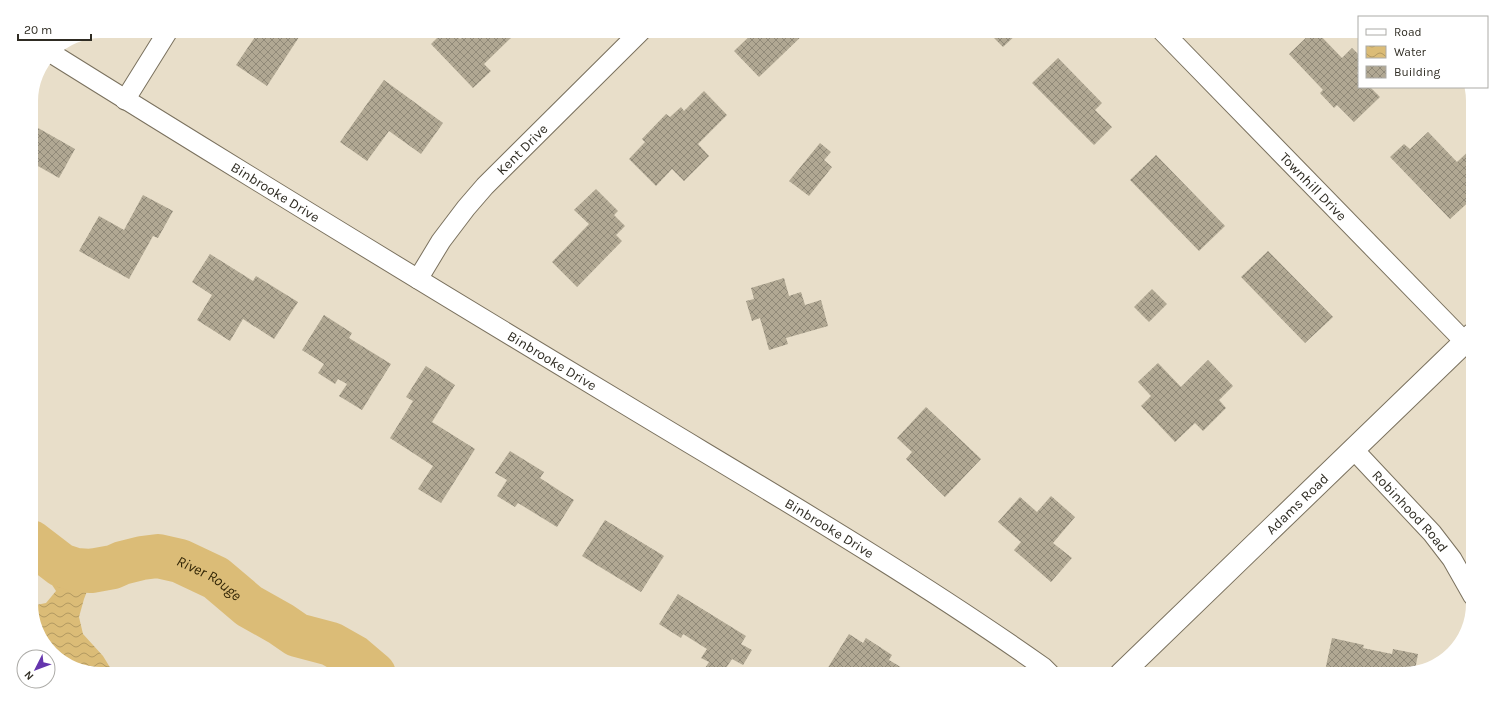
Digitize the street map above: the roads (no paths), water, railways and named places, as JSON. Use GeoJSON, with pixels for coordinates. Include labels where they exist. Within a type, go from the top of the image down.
{"type":"FeatureCollection","features":[{"type":"Feature","properties":{"kind":"street"},"geometry":{"type":"LineString","coordinates":[[125,100],[164,38]]}},
{"type":"Feature","properties":{"kind":"street","name":"Kent Drive"},"geometry":{"type":"LineString","coordinates":[[418,279],[441,241],[485,186],[634,38]]}},
{"type":"Feature","properties":{"kind":"street","name":"Townhill Drive"},"geometry":{"type":"LineString","coordinates":[[1169,38],[1466,335]]}},
{"type":"Feature","properties":{"kind":"street","name":"Binbrooke Drive"},"geometry":{"type":"LineString","coordinates":[[57,57],[418,279],[866,550],[993,632],[1043,667]]}},
{"type":"Feature","properties":{"kind":"street","name":"Adams Road"},"geometry":{"type":"LineString","coordinates":[[1128,667],[1466,341]]}},
{"type":"Feature","properties":{"kind":"street","name":"Robinhood Road"},"geometry":{"type":"LineString","coordinates":[[1354,450],[1432,533],[1452,559],[1466,584]]}},
{"type":"Feature","properties":{"kind":"water"},"geometry":{"type":"Polygon","coordinates":[[[61,565],[76,570],[91,581],[79,617],[83,634],[103,656],[110,667],[89,666],[69,659],[56,649],[46,636],[40,620],[38,605],[46,603],[56,591],[43,571],[61,565]]]}},
{"type":"Feature","properties":{"kind":"waterway","name":"River Rouge"},"geometry":{"type":"LineString","coordinates":[[38,547],[61,565],[76,570],[91,571],[113,567],[142,558],[158,556],[180,561],[216,578],[249,606],[297,635],[331,644],[354,657],[366,667]]}}]}
